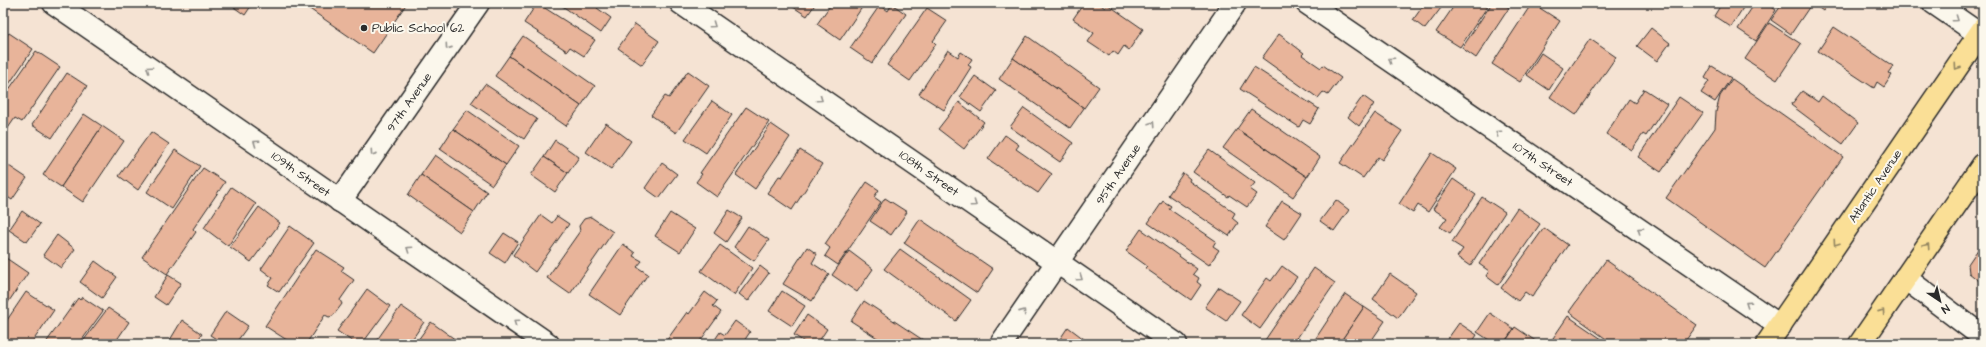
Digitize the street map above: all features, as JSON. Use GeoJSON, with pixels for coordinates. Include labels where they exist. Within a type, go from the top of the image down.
{"type":"FeatureCollection","features":[{"type":"Feature","properties":{"kind":"main road","name":"Atlantic Avenue"},"geometry":{"type":"LineString","coordinates":[[1767,344],[1981,32]]}},
{"type":"Feature","properties":{"kind":"main road"},"geometry":{"type":"LineString","coordinates":[[1860,344],[1983,165]]}},
{"type":"Feature","properties":{"kind":"street","name":"109th Street"},"geometry":{"type":"LineString","coordinates":[[54,3],[340,202],[548,344]]}},
{"type":"Feature","properties":{"kind":"street","name":"97th Avenue"},"geometry":{"type":"LineString","coordinates":[[340,202],[478,3]]}},
{"type":"Feature","properties":{"kind":"street","name":"108th Street"},"geometry":{"type":"LineString","coordinates":[[681,3],[1176,344]]}},
{"type":"Feature","properties":{"kind":"street","name":"95th Avenue"},"geometry":{"type":"LineString","coordinates":[[1001,344],[1235,3]]}},
{"type":"Feature","properties":{"kind":"street","name":"107th Street"},"geometry":{"type":"LineString","coordinates":[[1307,3],[1780,326]]}},
{"type":"Feature","properties":{"kind":"street"},"geometry":{"type":"LineString","coordinates":[[1934,3],[1981,32]]}},
{"type":"Feature","properties":{"kind":"street"},"geometry":{"type":"LineString","coordinates":[[1905,278],[1983,337]]}},
{"type":"Feature","properties":{"kind":"building"},"geometry":{"type":"Polygon","coordinates":[[[228,3],[253,3],[245,15],[228,3]]]}},
{"type":"Feature","properties":{"kind":"building","name":"Public School 62"},"geometry":{"type":"Polygon","coordinates":[[[301,3],[407,3],[373,53],[301,3]]]}},
{"type":"Feature","properties":{"kind":"building"},"geometry":{"type":"Polygon","coordinates":[[[537,3],[595,40],[584,56],[570,47],[567,51],[524,23],[537,3]]]}},
{"type":"Feature","properties":{"kind":"building"},"geometry":{"type":"Polygon","coordinates":[[[558,3],[598,3],[600,4],[597,8],[611,18],[601,33],[558,3]]]}},
{"type":"Feature","properties":{"kind":"building"},"geometry":{"type":"Polygon","coordinates":[[[787,3],[816,3],[807,16],[787,3]]]}},
{"type":"Feature","properties":{"kind":"building"},"geometry":{"type":"Polygon","coordinates":[[[832,3],[865,3],[840,40],[817,24],[832,3]]]}},
{"type":"Feature","properties":{"kind":"building"},"geometry":{"type":"Polygon","coordinates":[[[1084,3],[1098,3],[1105,8],[1107,4],[1143,29],[1129,50],[1124,46],[1118,55],[1113,51],[1109,56],[1088,42],[1094,33],[1073,19],[1084,3]]]}},
{"type":"Feature","properties":{"kind":"building"},"geometry":{"type":"Polygon","coordinates":[[[1425,3],[1434,3],[1441,8],[1425,29],[1413,20],[1425,3]]]}},
{"type":"Feature","properties":{"kind":"building"},"geometry":{"type":"Polygon","coordinates":[[[1456,3],[1490,3],[1460,47],[1436,32],[1456,3]]]}},
{"type":"Feature","properties":{"kind":"building"},"geometry":{"type":"Polygon","coordinates":[[[1492,3],[1503,3],[1509,8],[1476,58],[1462,48],[1492,3]]]}},
{"type":"Feature","properties":{"kind":"building"},"geometry":{"type":"Polygon","coordinates":[[[1532,3],[1560,21],[1520,82],[1492,64],[1532,3]]]}},
{"type":"Feature","properties":{"kind":"building"},"geometry":{"type":"Polygon","coordinates":[[[1722,3],[1746,3],[1731,27],[1714,16],[1722,3]]]}},
{"type":"Feature","properties":{"kind":"building"},"geometry":{"type":"Polygon","coordinates":[[[1755,3],[1766,3],[1776,10],[1756,41],[1738,29],[1755,3]]]}},
{"type":"Feature","properties":{"kind":"building"},"geometry":{"type":"Polygon","coordinates":[[[1783,3],[1812,3],[1791,34],[1771,20],[1783,3]]]}},
{"type":"Feature","properties":{"kind":"building"},"geometry":{"type":"Polygon","coordinates":[[[1812,3],[1834,3],[1831,8],[1827,5],[1823,11],[1812,3]]]}},
{"type":"Feature","properties":{"kind":"building"},"geometry":{"type":"Polygon","coordinates":[[[892,4],[906,14],[872,63],[850,48],[880,5],[888,11],[892,4]]]}},
{"type":"Feature","properties":{"kind":"building"},"geometry":{"type":"Polygon","coordinates":[[[927,8],[947,21],[933,41],[936,44],[910,81],[887,65],[927,8]]]}},
{"type":"Feature","properties":{"kind":"building"},"geometry":{"type":"Polygon","coordinates":[[[1769,23],[1801,44],[1777,80],[1745,59],[1769,23]]]}},
{"type":"Feature","properties":{"kind":"building"},"geometry":{"type":"Polygon","coordinates":[[[635,24],[659,41],[642,65],[618,48],[635,24]]]}},
{"type":"Feature","properties":{"kind":"building"},"geometry":{"type":"Polygon","coordinates":[[[1834,27],[1893,66],[1888,73],[1892,75],[1884,87],[1877,82],[1874,88],[1818,51],[1834,27]]]}},
{"type":"Feature","properties":{"kind":"building"},"geometry":{"type":"Polygon","coordinates":[[[1651,28],[1670,43],[1657,61],[1637,46],[1651,28]]]}},
{"type":"Feature","properties":{"kind":"building"},"geometry":{"type":"Polygon","coordinates":[[[9,33],[33,49],[3,93],[3,40],[9,33]]]}},
{"type":"Feature","properties":{"kind":"building"},"geometry":{"type":"Polygon","coordinates":[[[1279,34],[1304,53],[1302,55],[1321,68],[1323,65],[1341,78],[1328,95],[1323,92],[1318,98],[1262,58],[1279,34]]]}},
{"type":"Feature","properties":{"kind":"building"},"geometry":{"type":"Polygon","coordinates":[[[523,36],[595,86],[581,106],[509,56],[523,36]]]}},
{"type":"Feature","properties":{"kind":"building"},"geometry":{"type":"Polygon","coordinates":[[[1027,36],[1099,87],[1084,108],[1013,58],[1027,36]]]}},
{"type":"Feature","properties":{"kind":"building"},"geometry":{"type":"Polygon","coordinates":[[[1590,39],[1616,57],[1576,115],[1550,97],[1590,39]]]}},
{"type":"Feature","properties":{"kind":"building"},"geometry":{"type":"Polygon","coordinates":[[[948,50],[958,57],[961,52],[972,59],[968,65],[971,67],[944,110],[919,94],[948,50]]]}},
{"type":"Feature","properties":{"kind":"building"},"geometry":{"type":"Polygon","coordinates":[[[36,51],[60,67],[22,122],[15,118],[4,134],[3,98],[36,51]]]}},
{"type":"Feature","properties":{"kind":"building"},"geometry":{"type":"Polygon","coordinates":[[[1541,53],[1563,68],[1549,90],[1527,75],[1541,53]]]}},
{"type":"Feature","properties":{"kind":"building"},"geometry":{"type":"Polygon","coordinates":[[[509,56],[581,106],[566,126],[495,76],[509,56]]]}},
{"type":"Feature","properties":{"kind":"building"},"geometry":{"type":"Polygon","coordinates":[[[1013,58],[1084,108],[1070,128],[999,79],[1013,58]]]}},
{"type":"Feature","properties":{"kind":"building"},"geometry":{"type":"Polygon","coordinates":[[[1712,66],[1731,78],[1715,102],[1701,93],[1709,81],[1705,78],[1712,66]]]}},
{"type":"Feature","properties":{"kind":"building"},"geometry":{"type":"Polygon","coordinates":[[[1254,67],[1319,109],[1310,124],[1303,120],[1299,127],[1240,89],[1254,67]]]}},
{"type":"Feature","properties":{"kind":"building"},"geometry":{"type":"Polygon","coordinates":[[[688,71],[709,86],[676,133],[651,115],[665,96],[669,98],[688,71]]]}},
{"type":"Feature","properties":{"kind":"building"},"geometry":{"type":"Polygon","coordinates":[[[67,73],[87,86],[52,138],[32,125],[67,73]]]}},
{"type":"Feature","properties":{"kind":"building"},"geometry":{"type":"Polygon","coordinates":[[[975,76],[996,91],[981,112],[960,97],[975,76]]]}},
{"type":"Feature","properties":{"kind":"building"},"geometry":{"type":"Polygon","coordinates":[[[1732,79],[1843,157],[1765,268],[1666,198],[1715,128],[1716,112],[1720,96],[1732,79]]]}},
{"type":"Feature","properties":{"kind":"building"},"geometry":{"type":"Polygon","coordinates":[[[485,84],[537,119],[524,139],[471,103],[485,84]]]}},
{"type":"Feature","properties":{"kind":"building"},"geometry":{"type":"Polygon","coordinates":[[[1644,89],[1667,104],[1646,136],[1643,134],[1632,150],[1606,134],[1629,99],[1635,103],[1644,89]]]}},
{"type":"Feature","properties":{"kind":"building"},"geometry":{"type":"Polygon","coordinates":[[[1802,91],[1818,102],[1822,96],[1858,123],[1843,144],[1791,105],[1802,91]]]}},
{"type":"Feature","properties":{"kind":"building"},"geometry":{"type":"Polygon","coordinates":[[[1363,96],[1374,104],[1359,126],[1348,117],[1363,96]]]}},
{"type":"Feature","properties":{"kind":"building"},"geometry":{"type":"Polygon","coordinates":[[[1679,97],[1703,113],[1661,172],[1638,157],[1679,97]]]}},
{"type":"Feature","properties":{"kind":"building"},"geometry":{"type":"Polygon","coordinates":[[[712,101],[732,115],[706,153],[685,139],[712,101]]]}},
{"type":"Feature","properties":{"kind":"building"},"geometry":{"type":"Polygon","coordinates":[[[959,102],[984,122],[964,149],[938,129],[959,102]]]}},
{"type":"Feature","properties":{"kind":"building"},"geometry":{"type":"Polygon","coordinates":[[[746,107],[769,122],[717,197],[696,182],[702,174],[700,173],[746,107]]]}},
{"type":"Feature","properties":{"kind":"building"},"geometry":{"type":"Polygon","coordinates":[[[1024,108],[1073,143],[1060,162],[1010,127],[1024,108]]]}},
{"type":"Feature","properties":{"kind":"building"},"geometry":{"type":"Polygon","coordinates":[[[1251,109],[1320,157],[1307,177],[1237,129],[1251,109]]]}},
{"type":"Feature","properties":{"kind":"building"},"geometry":{"type":"Polygon","coordinates":[[[467,110],[519,146],[506,165],[453,129],[467,110]]]}},
{"type":"Feature","properties":{"kind":"building"},"geometry":{"type":"Polygon","coordinates":[[[1375,113],[1402,131],[1382,160],[1378,157],[1363,178],[1340,163],[1375,113]]]}},
{"type":"Feature","properties":{"kind":"building"},"geometry":{"type":"Polygon","coordinates":[[[84,114],[102,126],[61,187],[43,175],[84,114]]]}},
{"type":"Feature","properties":{"kind":"building"},"geometry":{"type":"Polygon","coordinates":[[[606,123],[631,141],[611,169],[586,152],[606,123]]]}},
{"type":"Feature","properties":{"kind":"building"},"geometry":{"type":"Polygon","coordinates":[[[771,124],[790,137],[755,189],[736,175],[771,124]]]}},
{"type":"Feature","properties":{"kind":"building"},"geometry":{"type":"Polygon","coordinates":[[[102,126],[124,141],[83,202],[61,187],[102,126]]]}},
{"type":"Feature","properties":{"kind":"building"},"geometry":{"type":"Polygon","coordinates":[[[453,129],[506,165],[492,185],[440,149],[453,129]]]}},
{"type":"Feature","properties":{"kind":"building"},"geometry":{"type":"Polygon","coordinates":[[[1237,129],[1307,177],[1293,197],[1223,148],[1237,129]]]}},
{"type":"Feature","properties":{"kind":"building"},"geometry":{"type":"Polygon","coordinates":[[[151,132],[169,144],[138,190],[119,176],[151,132]]]}},
{"type":"Feature","properties":{"kind":"building"},"geometry":{"type":"Polygon","coordinates":[[[1005,135],[1019,145],[1016,149],[1052,174],[1038,193],[988,159],[1005,135]]]}},
{"type":"Feature","properties":{"kind":"building"},"geometry":{"type":"Polygon","coordinates":[[[555,140],[579,157],[568,173],[544,157],[555,140]]]}},
{"type":"Feature","properties":{"kind":"building"},"geometry":{"type":"Polygon","coordinates":[[[175,150],[200,166],[172,209],[147,192],[175,150]]]}},
{"type":"Feature","properties":{"kind":"building"},"geometry":{"type":"Polygon","coordinates":[[[800,150],[822,164],[792,210],[767,193],[779,176],[782,177],[800,150]]]}},
{"type":"Feature","properties":{"kind":"building"},"geometry":{"type":"Polygon","coordinates":[[[1209,150],[1255,183],[1250,189],[1257,194],[1247,207],[1229,195],[1228,197],[1193,172],[1209,150]]]}},
{"type":"Feature","properties":{"kind":"building"},"geometry":{"type":"Polygon","coordinates":[[[1432,153],[1456,169],[1428,212],[1418,205],[1413,213],[1399,204],[1432,153]]]}},
{"type":"Feature","properties":{"kind":"building"},"geometry":{"type":"Polygon","coordinates":[[[435,155],[487,192],[474,212],[421,175],[435,155]]]}},
{"type":"Feature","properties":{"kind":"building"},"geometry":{"type":"Polygon","coordinates":[[[544,157],[568,173],[555,192],[531,175],[544,157]]]}},
{"type":"Feature","properties":{"kind":"building"},"geometry":{"type":"Polygon","coordinates":[[[3,162],[27,178],[12,200],[3,194],[3,162]]]}},
{"type":"Feature","properties":{"kind":"building"},"geometry":{"type":"Polygon","coordinates":[[[662,163],[677,174],[659,198],[645,188],[662,163]]]}},
{"type":"Feature","properties":{"kind":"building"},"geometry":{"type":"Polygon","coordinates":[[[203,168],[225,182],[193,229],[196,232],[167,274],[142,257],[203,168]]]}},
{"type":"Feature","properties":{"kind":"building"},"geometry":{"type":"Polygon","coordinates":[[[1183,173],[1190,179],[1189,181],[1235,213],[1232,218],[1238,223],[1229,236],[1168,195],[1183,173]]]}},
{"type":"Feature","properties":{"kind":"building"},"geometry":{"type":"Polygon","coordinates":[[[421,175],[474,212],[460,232],[408,195],[421,175]]]}},
{"type":"Feature","properties":{"kind":"building"},"geometry":{"type":"Polygon","coordinates":[[[1453,179],[1476,195],[1450,233],[1440,227],[1447,218],[1433,209],[1453,179]]]}},
{"type":"Feature","properties":{"kind":"building"},"geometry":{"type":"Polygon","coordinates":[[[867,182],[879,190],[874,197],[881,202],[838,265],[825,256],[830,248],[825,244],[867,182]]]}},
{"type":"Feature","properties":{"kind":"building"},"geometry":{"type":"Polygon","coordinates":[[[231,187],[256,204],[228,246],[204,228],[231,187]]]}},
{"type":"Feature","properties":{"kind":"building"},"geometry":{"type":"Polygon","coordinates":[[[1482,197],[1505,212],[1470,266],[1457,257],[1463,249],[1452,242],[1482,197]]]}},
{"type":"Feature","properties":{"kind":"building"},"geometry":{"type":"Polygon","coordinates":[[[885,198],[907,212],[891,235],[870,221],[885,198]]]}},
{"type":"Feature","properties":{"kind":"building"},"geometry":{"type":"Polygon","coordinates":[[[1336,200],[1349,210],[1334,231],[1320,221],[1336,200]]]}},
{"type":"Feature","properties":{"kind":"building"},"geometry":{"type":"Polygon","coordinates":[[[1163,201],[1171,206],[1169,209],[1216,241],[1213,246],[1219,250],[1209,265],[1148,223],[1163,201]]]}},
{"type":"Feature","properties":{"kind":"building"},"geometry":{"type":"Polygon","coordinates":[[[1282,201],[1302,213],[1284,240],[1265,227],[1282,201]]]}},
{"type":"Feature","properties":{"kind":"building"},"geometry":{"type":"Polygon","coordinates":[[[259,207],[280,223],[251,262],[230,247],[259,207]]]}},
{"type":"Feature","properties":{"kind":"building"},"geometry":{"type":"Polygon","coordinates":[[[1517,208],[1540,224],[1498,285],[1486,276],[1489,271],[1479,264],[1517,208]]]}},
{"type":"Feature","properties":{"kind":"building"},"geometry":{"type":"Polygon","coordinates":[[[729,210],[742,218],[726,242],[714,233],[729,210]]]}},
{"type":"Feature","properties":{"kind":"building"},"geometry":{"type":"Polygon","coordinates":[[[22,211],[40,224],[27,242],[9,230],[22,211]]]}},
{"type":"Feature","properties":{"kind":"building"},"geometry":{"type":"Polygon","coordinates":[[[670,213],[695,229],[680,252],[655,236],[670,213]]]}},
{"type":"Feature","properties":{"kind":"building"},"geometry":{"type":"Polygon","coordinates":[[[541,215],[552,223],[557,216],[569,224],[535,272],[513,255],[541,215]]]}},
{"type":"Feature","properties":{"kind":"building"},"geometry":{"type":"Polygon","coordinates":[[[591,217],[613,232],[570,294],[547,278],[580,231],[579,226],[584,219],[591,217]]]}},
{"type":"Feature","properties":{"kind":"building"},"geometry":{"type":"Polygon","coordinates":[[[920,219],[993,269],[977,293],[904,243],[920,219]]]}},
{"type":"Feature","properties":{"kind":"building"},"geometry":{"type":"Polygon","coordinates":[[[290,226],[314,243],[279,292],[268,285],[273,278],[261,269],[290,226]]]}},
{"type":"Feature","properties":{"kind":"building"},"geometry":{"type":"Polygon","coordinates":[[[748,226],[769,240],[754,261],[734,247],[748,226]]]}},
{"type":"Feature","properties":{"kind":"building"},"geometry":{"type":"Polygon","coordinates":[[[1544,228],[1568,245],[1532,297],[1525,292],[1518,301],[1501,288],[1544,228]]]}},
{"type":"Feature","properties":{"kind":"building"},"geometry":{"type":"Polygon","coordinates":[[[1141,229],[1197,269],[1193,274],[1199,278],[1197,282],[1201,285],[1191,300],[1145,268],[1147,266],[1126,251],[1141,229]]]}},
{"type":"Feature","properties":{"kind":"building"},"geometry":{"type":"Polygon","coordinates":[[[504,233],[518,242],[505,263],[490,253],[504,233]]]}},
{"type":"Feature","properties":{"kind":"building"},"geometry":{"type":"Polygon","coordinates":[[[57,235],[75,249],[61,268],[43,255],[57,235]]]}},
{"type":"Feature","properties":{"kind":"building"},"geometry":{"type":"Polygon","coordinates":[[[1983,242],[1983,284],[1969,273],[1968,264],[1983,242]]]}},
{"type":"Feature","properties":{"kind":"building"},"geometry":{"type":"Polygon","coordinates":[[[623,244],[635,253],[633,256],[642,261],[637,267],[648,274],[620,315],[589,294],[623,244]]]}},
{"type":"Feature","properties":{"kind":"building"},"geometry":{"type":"Polygon","coordinates":[[[720,245],[752,268],[734,295],[701,271],[720,245]]]}},
{"type":"Feature","properties":{"kind":"building"},"geometry":{"type":"Polygon","coordinates":[[[807,247],[817,254],[812,263],[829,274],[812,301],[783,284],[807,247]]]}},
{"type":"Feature","properties":{"kind":"building"},"geometry":{"type":"Polygon","coordinates":[[[316,249],[344,267],[341,271],[354,280],[340,300],[342,304],[333,316],[329,317],[325,315],[306,344],[293,344],[265,326],[316,249]]]}},
{"type":"Feature","properties":{"kind":"building"},"geometry":{"type":"Polygon","coordinates":[[[900,249],[971,300],[956,321],[884,269],[900,249]]]}},
{"type":"Feature","properties":{"kind":"building"},"geometry":{"type":"Polygon","coordinates":[[[849,251],[873,269],[857,292],[832,275],[849,251]]]}},
{"type":"Feature","properties":{"kind":"building"},"geometry":{"type":"Polygon","coordinates":[[[3,256],[28,273],[3,310],[3,256]]]}},
{"type":"Feature","properties":{"kind":"building"},"geometry":{"type":"Polygon","coordinates":[[[1606,260],[1697,325],[1683,344],[1613,344],[1569,312],[1606,260]]]}},
{"type":"Feature","properties":{"kind":"building"},"geometry":{"type":"Polygon","coordinates":[[[95,261],[117,277],[102,298],[80,282],[95,261]]]}},
{"type":"Feature","properties":{"kind":"building"},"geometry":{"type":"Polygon","coordinates":[[[760,266],[769,273],[748,301],[739,294],[760,266]]]}},
{"type":"Feature","properties":{"kind":"building"},"geometry":{"type":"Polygon","coordinates":[[[1282,266],[1297,277],[1260,329],[1241,315],[1267,278],[1271,281],[1282,266]]]}},
{"type":"Feature","properties":{"kind":"building"},"geometry":{"type":"Polygon","coordinates":[[[1314,268],[1335,283],[1293,344],[1271,344],[1265,340],[1314,268]]]}},
{"type":"Feature","properties":{"kind":"building"},"geometry":{"type":"Polygon","coordinates":[[[1390,274],[1416,292],[1398,318],[1373,299],[1390,274]]]}},
{"type":"Feature","properties":{"kind":"building"},"geometry":{"type":"Polygon","coordinates":[[[168,275],[181,283],[166,305],[154,297],[168,275]]]}},
{"type":"Feature","properties":{"kind":"building"},"geometry":{"type":"Polygon","coordinates":[[[1219,287],[1240,301],[1226,321],[1205,307],[1219,287]]]}},
{"type":"Feature","properties":{"kind":"building"},"geometry":{"type":"Polygon","coordinates":[[[367,289],[390,306],[362,344],[356,344],[337,331],[367,289]]]}},
{"type":"Feature","properties":{"kind":"building"},"geometry":{"type":"Polygon","coordinates":[[[782,291],[805,306],[792,326],[769,311],[782,291]]]}},
{"type":"Feature","properties":{"kind":"building"},"geometry":{"type":"Polygon","coordinates":[[[26,292],[54,310],[31,344],[3,344],[3,326],[26,292]]]}},
{"type":"Feature","properties":{"kind":"building"},"geometry":{"type":"Polygon","coordinates":[[[705,292],[717,301],[713,306],[721,312],[698,344],[664,344],[687,312],[689,314],[705,292]]]}},
{"type":"Feature","properties":{"kind":"building"},"geometry":{"type":"Polygon","coordinates":[[[1345,294],[1364,307],[1339,344],[1312,344],[1345,294]]]}},
{"type":"Feature","properties":{"kind":"building"},"geometry":{"type":"Polygon","coordinates":[[[82,297],[103,311],[79,344],[45,344],[78,298],[80,300],[82,297]]]}},
{"type":"Feature","properties":{"kind":"building"},"geometry":{"type":"Polygon","coordinates":[[[864,301],[929,344],[880,344],[882,341],[851,321],[864,301]]]}},
{"type":"Feature","properties":{"kind":"building"},"geometry":{"type":"Polygon","coordinates":[[[401,306],[424,322],[409,344],[374,344],[401,306]]]}},
{"type":"Feature","properties":{"kind":"building"},"geometry":{"type":"Polygon","coordinates":[[[1364,307],[1385,321],[1369,344],[1339,344],[1364,307]]]}},
{"type":"Feature","properties":{"kind":"building"},"geometry":{"type":"Polygon","coordinates":[[[108,308],[129,322],[114,344],[81,344],[108,308]]]}},
{"type":"Feature","properties":{"kind":"building"},"geometry":{"type":"Polygon","coordinates":[[[226,311],[248,326],[235,344],[224,344],[210,335],[226,311]]]}},
{"type":"Feature","properties":{"kind":"building"},"geometry":{"type":"Polygon","coordinates":[[[1490,313],[1514,329],[1503,344],[1495,344],[1477,332],[1490,313]]]}},
{"type":"Feature","properties":{"kind":"building"},"geometry":{"type":"Polygon","coordinates":[[[807,315],[827,329],[817,344],[807,344],[794,335],[807,315]]]}},
{"type":"Feature","properties":{"kind":"building"},"geometry":{"type":"Polygon","coordinates":[[[1568,316],[1609,344],[1549,344],[1568,316]]]}},
{"type":"Feature","properties":{"kind":"building"},"geometry":{"type":"Polygon","coordinates":[[[182,320],[202,334],[195,344],[176,344],[170,340],[182,320]]]}},
{"type":"Feature","properties":{"kind":"building"},"geometry":{"type":"Polygon","coordinates":[[[735,321],[750,332],[742,344],[712,344],[720,332],[725,335],[735,321]]]}},
{"type":"Feature","properties":{"kind":"building"},"geometry":{"type":"Polygon","coordinates":[[[431,322],[456,340],[452,344],[415,344],[431,322]]]}},
{"type":"Feature","properties":{"kind":"building"},"geometry":{"type":"Polygon","coordinates":[[[1459,323],[1477,335],[1471,344],[1444,344],[1459,323]]]}},
{"type":"Feature","properties":{"kind":"building"},"geometry":{"type":"Polygon","coordinates":[[[1068,327],[1084,339],[1082,342],[1085,344],[1061,344],[1058,342],[1068,327]]]}},
{"type":"Feature","properties":{"kind":"building"},"geometry":{"type":"Polygon","coordinates":[[[1515,327],[1540,344],[1504,344],[1515,327]]]}},
{"type":"Feature","properties":{"kind":"place","name":"Public School 62"},"geometry":{"type":"Point","coordinates":[364,28]}}]}
